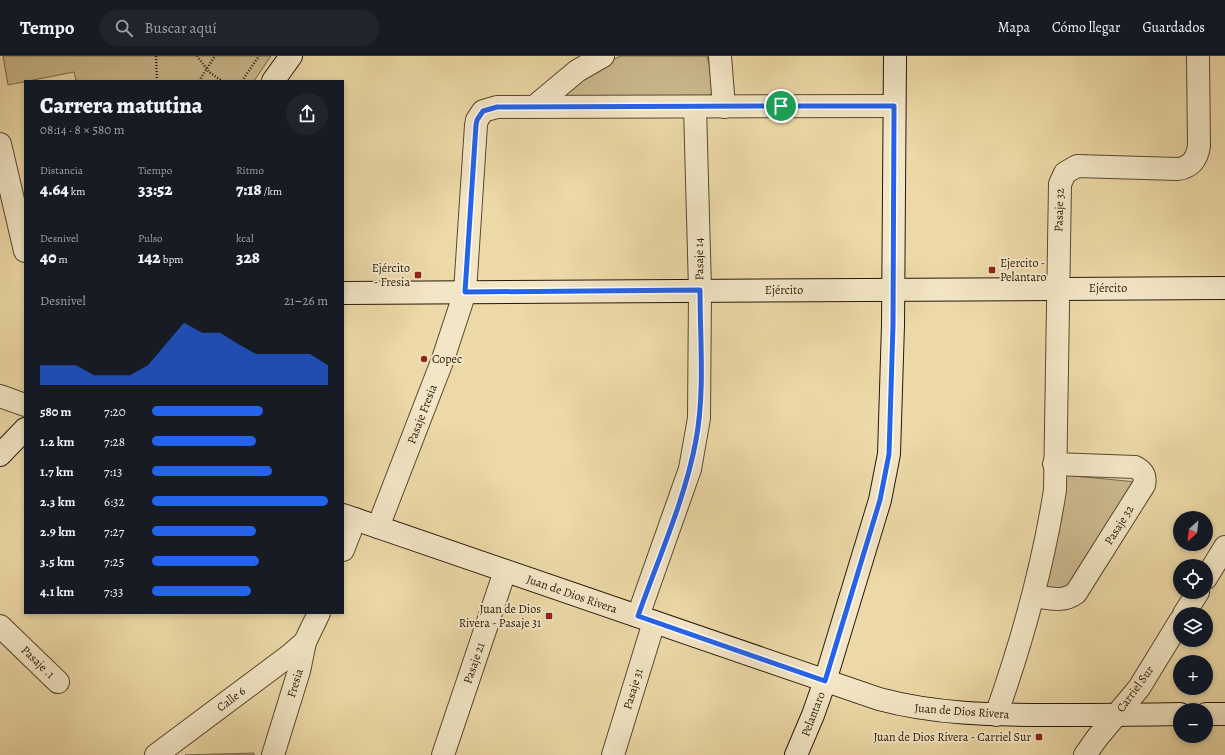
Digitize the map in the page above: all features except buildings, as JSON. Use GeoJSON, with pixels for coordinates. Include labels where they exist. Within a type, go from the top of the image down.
{"type":"FeatureCollection","features":[{"type":"Feature","properties":{"kind":"street"},"geometry":{"type":"LineString","coordinates":[[274,80],[291,56]]}},
{"type":"Feature","properties":{"kind":"street"},"geometry":{"type":"LineString","coordinates":[[534,106],[577,71],[603,56]]}},
{"type":"Feature","properties":{"kind":"street"},"geometry":{"type":"LineString","coordinates":[[720,56],[724,107]]}},
{"type":"Feature","properties":{"kind":"street","name":"Pelantaro"},"geometry":{"type":"LineString","coordinates":[[796,755],[813,715],[825,681],[886,476],[891,431],[895,56]]}},
{"type":"Feature","properties":{"kind":"street","name":"Pasaje 32"},"geometry":{"type":"LineString","coordinates":[[996,715],[1032,596],[1052,510],[1055,490],[1054,464],[1059,190],[1062,178],[1070,169],[1077,166],[1178,169],[1184,168],[1193,162],[1198,154],[1199,146],[1198,56]]}},
{"type":"Feature","properties":{"kind":"street"},"geometry":{"type":"LineString","coordinates":[[534,106],[894,106]]}},
{"type":"Feature","properties":{"kind":"street","name":"Pasaje Fresia"},"geometry":{"type":"LineString","coordinates":[[378,527],[443,359],[465,292],[477,120],[483,111],[492,107],[534,106]]}},
{"type":"Feature","properties":{"kind":"street","name":"Pasaje 14"},"geometry":{"type":"LineString","coordinates":[[646,619],[696,440],[700,396],[700,290],[695,107]]}},
{"type":"Feature","properties":{"kind":"street"},"geometry":{"type":"LineString","coordinates":[[0,144],[24,248]]}},
{"type":"Feature","properties":{"kind":"street","name":"Ejército"},"geometry":{"type":"LineString","coordinates":[[344,293],[1225,288]]}},
{"type":"Feature","properties":{"kind":"street"},"geometry":{"type":"LineString","coordinates":[[0,396],[24,405]]}},
{"type":"Feature","properties":{"kind":"street"},"geometry":{"type":"LineString","coordinates":[[0,455],[24,430]]}},
{"type":"Feature","properties":{"kind":"street","name":"Pasaje 32"},"geometry":{"type":"LineString","coordinates":[[1032,596],[1060,600],[1070,597],[1076,593],[1144,485],[1145,479],[1140,470],[1135,468],[1054,464]]}},
{"type":"Feature","properties":{"kind":"street"},"geometry":{"type":"LineString","coordinates":[[344,544],[349,517]]}},
{"type":"Feature","properties":{"kind":"street","name":"Juan de Dios Rivera"},"geometry":{"type":"LineString","coordinates":[[349,517],[825,681],[905,706],[958,713],[996,715],[1173,714]]}},
{"type":"Feature","properties":{"kind":"street"},"geometry":{"type":"LineString","coordinates":[[1213,567],[1225,547]]}},
{"type":"Feature","properties":{"kind":"street","name":"Pasaje 21"},"geometry":{"type":"LineString","coordinates":[[443,755],[505,571]]}},
{"type":"Feature","properties":{"kind":"street","name":"Fresia"},"geometry":{"type":"LineString","coordinates":[[273,755],[299,671],[305,642],[319,614]]}},
{"type":"Feature","properties":{"kind":"street","name":"Pasaje 31"},"geometry":{"type":"LineString","coordinates":[[613,755],[646,619]]}},
{"type":"Feature","properties":{"kind":"street","name":"Pasaje .1"},"geometry":{"type":"LineString","coordinates":[[0,626],[58,682]]}},
{"type":"Feature","properties":{"kind":"street","name":"Carriel Sur"},"geometry":{"type":"LineString","coordinates":[[1085,755],[1139,688],[1173,632]]}},
{"type":"Feature","properties":{"kind":"street","name":"Calle 6"},"geometry":{"type":"LineString","coordinates":[[156,755],[290,655],[305,642]]}},
{"type":"Feature","properties":{"kind":"street"},"geometry":{"type":"LineString","coordinates":[[1213,714],[1225,714]]}},
{"type":"Feature","properties":{"kind":"path"},"geometry":{"type":"LineString","coordinates":[[156,56],[157,80]]}},
{"type":"Feature","properties":{"kind":"path"},"geometry":{"type":"LineString","coordinates":[[197,56],[209,72],[221,80]]}},
{"type":"Feature","properties":{"kind":"path"},"geometry":{"type":"LineString","coordinates":[[200,80],[215,56]]}},
{"type":"Feature","properties":{"kind":"path"},"geometry":{"type":"LineString","coordinates":[[243,80],[259,56]]}},
{"type":"Feature","properties":{"kind":"shaded area"},"geometry":{"type":"Polygon","coordinates":[[[3,56],[271,56],[255,80],[76,80],[74,72],[33,80],[24,80],[24,82],[8,85],[3,56]]]}},
{"type":"Feature","properties":{"kind":"shaded area"},"geometry":{"type":"Polygon","coordinates":[[[621,56],[707,56],[715,89],[706,100],[562,100],[561,94],[595,67],[621,56]]]}},
{"type":"Feature","properties":{"kind":"shaded area"},"geometry":{"type":"Polygon","coordinates":[[[1063,475],[1137,482],[1066,592],[1048,589],[1042,580],[1063,475]]]}},
{"type":"Feature","properties":{"kind":"shaded area"},"geometry":{"type":"Polygon","coordinates":[[[254,753],[254,755],[185,755],[254,753]]]}},
{"type":"Feature","properties":{"kind":"place","name":"Ejercito - Pelantaro"},"geometry":{"type":"Point","coordinates":[992,270]}},
{"type":"Feature","properties":{"kind":"place","name":"Ejército - Fresia"},"geometry":{"type":"Point","coordinates":[418,275]}},
{"type":"Feature","properties":{"kind":"place","name":"Copec"},"geometry":{"type":"Point","coordinates":[424,359]}},
{"type":"Feature","properties":{"kind":"place","name":"Juan de Dios Rivera - Pasaje 31"},"geometry":{"type":"Point","coordinates":[549,616]}},
{"type":"Feature","properties":{"kind":"place","name":"Juan de Dios Rivera - Carriel Sur"},"geometry":{"type":"Point","coordinates":[1039,737]}},
{"type":"Feature","properties":{"kind":"route"},"geometry":{"type":"LineString","coordinates":[[781,106],[894,106],[893,325],[891,431],[889,454],[886,476],[880,500],[825,681],[638,616],[690,469],[696,440],[700,396],[700,290],[465,292],[476,125],[479,115],[483,111],[492,107],[781,106]]}}]}
